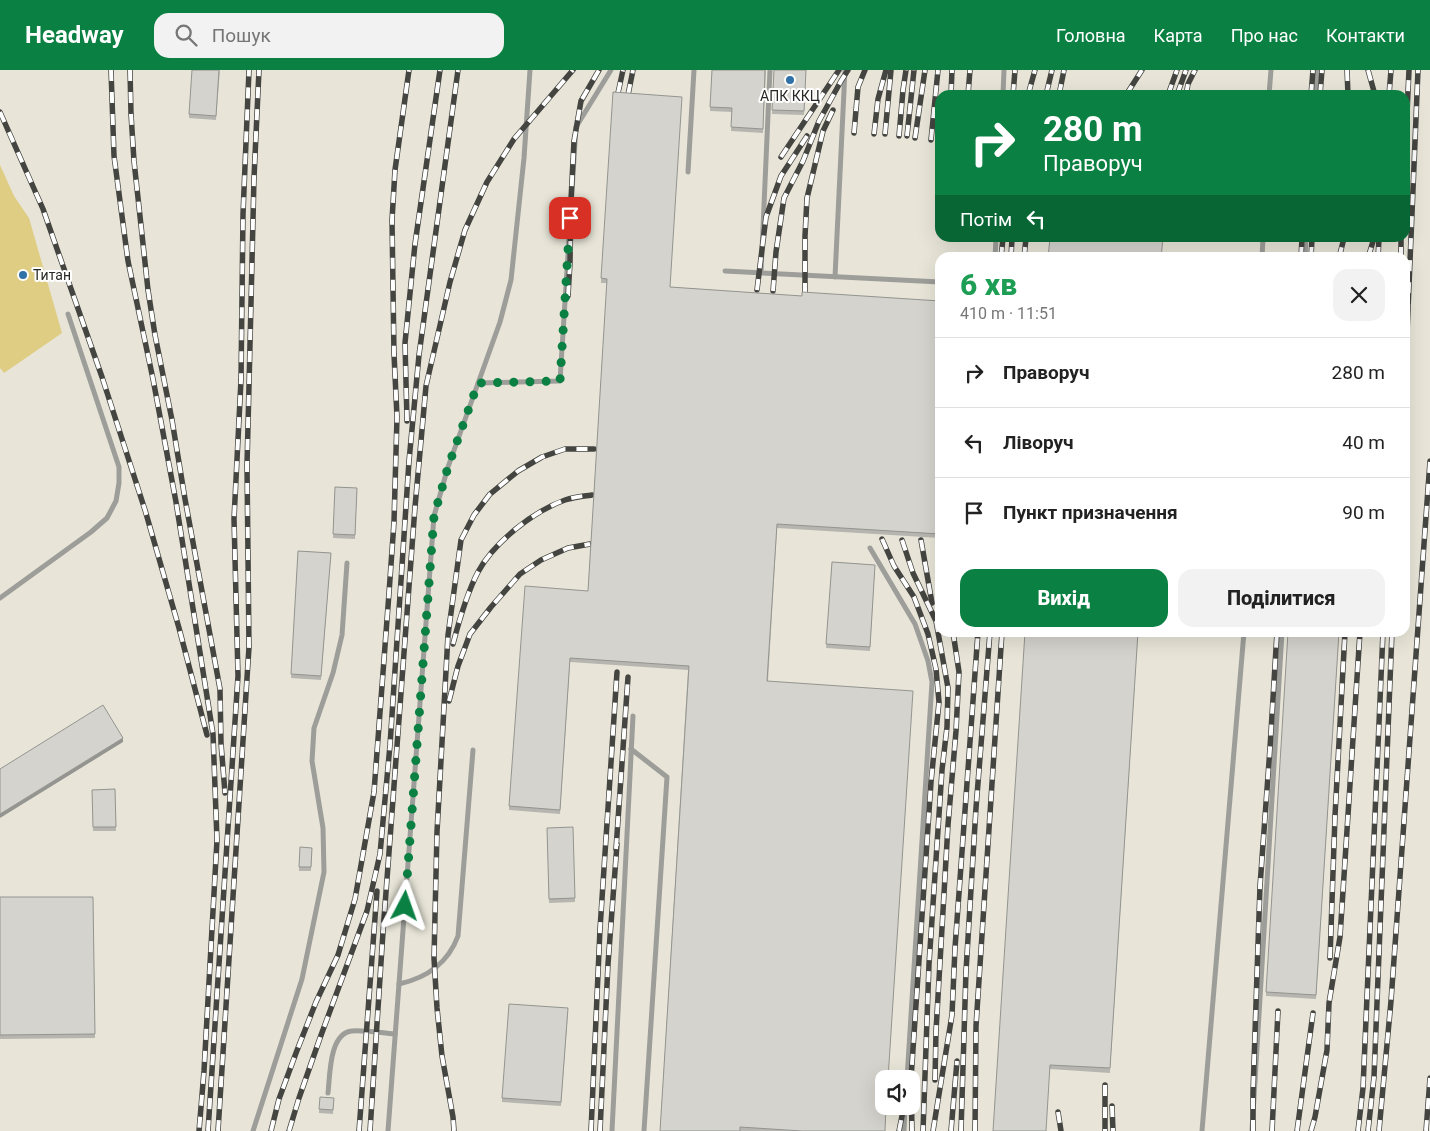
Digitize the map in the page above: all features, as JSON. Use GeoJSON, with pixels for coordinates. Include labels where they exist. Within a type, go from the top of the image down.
{"type":"FeatureCollection","features":[{"type":"Feature","properties":{"kind":"lane"},"geometry":{"type":"LineString","coordinates":[[388,1131],[434,516],[448,467],[500,322],[512,280],[524,158],[530,70]]}},
{"type":"Feature","properties":{"kind":"lane"},"geometry":{"type":"LineString","coordinates":[[478,383],[560,381],[576,127],[611,70]]}},
{"type":"Feature","properties":{"kind":"lane"},"geometry":{"type":"LineString","coordinates":[[688,172],[694,70]]}},
{"type":"Feature","properties":{"kind":"lane"},"geometry":{"type":"LineString","coordinates":[[761,273],[770,70]]}},
{"type":"Feature","properties":{"kind":"lane"},"geometry":{"type":"LineString","coordinates":[[835,277],[845,70]]}},
{"type":"Feature","properties":{"kind":"lane"},"geometry":{"type":"LineString","coordinates":[[1003,90],[1004,70]]}},
{"type":"Feature","properties":{"kind":"lane"},"geometry":{"type":"LineString","coordinates":[[1269,90],[1271,70]]}},
{"type":"Feature","properties":{"kind":"lane"},"geometry":{"type":"LineString","coordinates":[[1315,90],[1317,70]]}},
{"type":"Feature","properties":{"kind":"lane"},"geometry":{"type":"LineString","coordinates":[[725,271],[935,282]]}},
{"type":"Feature","properties":{"kind":"lane"},"geometry":{"type":"LineString","coordinates":[[0,598],[91,532],[106,518],[116,501],[119,467],[68,314]]}},
{"type":"Feature","properties":{"kind":"lane"},"geometry":{"type":"LineString","coordinates":[[870,548],[915,624],[928,661],[932,682],[908,1070]]}},
{"type":"Feature","properties":{"kind":"lane"},"geometry":{"type":"LineString","coordinates":[[253,1131],[302,979],[324,872],[323,828],[312,761],[314,728],[333,672],[342,635],[347,563]]}},
{"type":"Feature","properties":{"kind":"lane"},"geometry":{"type":"LineString","coordinates":[[1202,1131],[1244,637]]}},
{"type":"Feature","properties":{"kind":"lane"},"geometry":{"type":"LineString","coordinates":[[1252,1131],[1282,637]]}},
{"type":"Feature","properties":{"kind":"lane"},"geometry":{"type":"LineString","coordinates":[[612,1131],[633,716]]}},
{"type":"Feature","properties":{"kind":"lane"},"geometry":{"type":"LineString","coordinates":[[631,749],[666,777],[644,1131]]}},
{"type":"Feature","properties":{"kind":"lane"},"geometry":{"type":"LineString","coordinates":[[399,984],[420,978],[439,965],[450,952],[458,936],[473,750]]}},
{"type":"Feature","properties":{"kind":"lane"},"geometry":{"type":"LineString","coordinates":[[328,1093],[334,1046],[338,1038],[350,1031],[395,1034]]}},
{"type":"Feature","properties":{"kind":"lane"},"geometry":{"type":"LineString","coordinates":[[904,1131],[905,1115]]}},
{"type":"Feature","properties":{"kind":"shaded area"},"geometry":{"type":"Polygon","coordinates":[[[0,70],[1430,70],[1430,1131],[0,1131],[0,70]]]}},
{"type":"Feature","properties":{"kind":"shaded area","name":"Титан"},"geometry":{"type":"Polygon","coordinates":[[[0,165],[14,196],[29,218],[62,333],[4,373],[0,368],[0,165]]]}},
{"type":"Feature","properties":{"kind":"building"},"geometry":{"type":"Polygon","coordinates":[[[192,70],[219,70],[216,116],[189,114],[192,70]]]}},
{"type":"Feature","properties":{"kind":"building"},"geometry":{"type":"Polygon","coordinates":[[[712,70],[765,70],[763,129],[731,127],[732,108],[710,107],[712,70]]]}},
{"type":"Feature","properties":{"kind":"building"},"geometry":{"type":"Polygon","coordinates":[[[774,70],[806,70],[804,111],[772,110],[774,70]]]}},
{"type":"Feature","properties":{"kind":"building"},"geometry":{"type":"Polygon","coordinates":[[[613,92],[682,97],[670,287],[802,296],[802,292],[935,301],[935,534],[777,524],[767,681],[913,691],[889,1070],[875,1070],[875,1115],[886,1115],[885,1131],[802,1131],[740,1127],[740,1131],[660,1131],[689,666],[570,658],[560,810],[509,806],[525,586],[588,591],[607,279],[601,278],[613,92]]]}},
{"type":"Feature","properties":{"kind":"building"},"geometry":{"type":"Polygon","coordinates":[[[1050,242],[1163,242],[1162,252],[1049,252],[1050,242]]]}},
{"type":"Feature","properties":{"kind":"building"},"geometry":{"type":"Polygon","coordinates":[[[335,487],[357,488],[355,535],[333,534],[335,487]]]}},
{"type":"Feature","properties":{"kind":"building"},"geometry":{"type":"Polygon","coordinates":[[[298,551],[331,553],[321,676],[291,674],[298,551]]]}},
{"type":"Feature","properties":{"kind":"building"},"geometry":{"type":"Polygon","coordinates":[[[832,562],[875,565],[870,647],[826,644],[832,562]]]}},
{"type":"Feature","properties":{"kind":"building"},"geometry":{"type":"Polygon","coordinates":[[[1025,637],[1138,637],[1110,1068],[1050,1065],[1046,1131],[993,1131],[1025,637]]]}},
{"type":"Feature","properties":{"kind":"building"},"geometry":{"type":"Polygon","coordinates":[[[1288,637],[1339,637],[1316,995],[1266,992],[1288,637]]]}},
{"type":"Feature","properties":{"kind":"building"},"geometry":{"type":"Polygon","coordinates":[[[103,705],[123,738],[0,814],[0,769],[103,705]]]}},
{"type":"Feature","properties":{"kind":"building"},"geometry":{"type":"Polygon","coordinates":[[[115,789],[116,827],[93,827],[92,790],[115,789]]]}},
{"type":"Feature","properties":{"kind":"building"},"geometry":{"type":"Polygon","coordinates":[[[573,827],[575,898],[549,899],[547,828],[573,827]]]}},
{"type":"Feature","properties":{"kind":"building"},"geometry":{"type":"Polygon","coordinates":[[[300,847],[312,848],[311,867],[299,867],[300,847]]]}},
{"type":"Feature","properties":{"kind":"building"},"geometry":{"type":"Polygon","coordinates":[[[0,897],[93,897],[95,1034],[0,1035],[0,897]]]}},
{"type":"Feature","properties":{"kind":"building"},"geometry":{"type":"Polygon","coordinates":[[[509,1004],[568,1008],[561,1102],[502,1098],[509,1004]]]}},
{"type":"Feature","properties":{"kind":"building"},"geometry":{"type":"Polygon","coordinates":[[[320,1097],[334,1098],[333,1110],[319,1109],[320,1097]]]}},
{"type":"Feature","properties":{"kind":"railway"},"geometry":{"type":"LineString","coordinates":[[111,70],[114,156],[128,261],[176,502],[213,734],[217,840],[199,1131]]}},
{"type":"Feature","properties":{"kind":"railway"},"geometry":{"type":"LineString","coordinates":[[130,70],[134,161],[148,290],[220,689],[221,743],[225,793]]}},
{"type":"Feature","properties":{"kind":"railway"},"geometry":{"type":"LineString","coordinates":[[208,1131],[238,676],[234,519],[241,380],[243,214],[249,70]]}},
{"type":"Feature","properties":{"kind":"railway"},"geometry":{"type":"LineString","coordinates":[[218,1131],[249,647],[247,465],[254,178],[259,70]]}},
{"type":"Feature","properties":{"kind":"railway"},"geometry":{"type":"LineString","coordinates":[[271,1131],[279,1099],[296,1053],[316,1002],[338,955],[355,899],[374,792],[394,522],[397,417],[392,220],[395,170],[409,70]]}},
{"type":"Feature","properties":{"kind":"railway"},"geometry":{"type":"LineString","coordinates":[[407,421],[405,343],[415,244],[440,70]]}},
{"type":"Feature","properties":{"kind":"railway"},"geometry":{"type":"LineString","coordinates":[[289,1131],[320,1038],[367,911],[380,854],[390,745],[409,461],[419,355],[458,70]]}},
{"type":"Feature","properties":{"kind":"railway"},"geometry":{"type":"LineString","coordinates":[[370,1131],[383,932],[426,386],[450,282],[465,230],[487,182],[514,139],[573,70]]}},
{"type":"Feature","properties":{"kind":"railway"},"geometry":{"type":"LineString","coordinates":[[568,296],[574,141],[581,101],[599,70]]}},
{"type":"Feature","properties":{"kind":"railway"},"geometry":{"type":"LineString","coordinates":[[618,93],[623,70]]}},
{"type":"Feature","properties":{"kind":"railway"},"geometry":{"type":"LineString","coordinates":[[628,95],[633,70]]}},
{"type":"Feature","properties":{"kind":"railway"},"geometry":{"type":"LineString","coordinates":[[781,157],[839,70]]}},
{"type":"Feature","properties":{"kind":"railway"},"geometry":{"type":"LineString","coordinates":[[773,291],[776,252],[784,198],[803,161],[819,121],[848,70]]}},
{"type":"Feature","properties":{"kind":"railway"},"geometry":{"type":"LineString","coordinates":[[854,133],[858,87],[865,70]]}},
{"type":"Feature","properties":{"kind":"railway"},"geometry":{"type":"LineString","coordinates":[[874,134],[878,99],[886,70]]}},
{"type":"Feature","properties":{"kind":"railway"},"geometry":{"type":"LineString","coordinates":[[885,134],[891,70]]}},
{"type":"Feature","properties":{"kind":"railway"},"geometry":{"type":"LineString","coordinates":[[899,136],[906,70]]}},
{"type":"Feature","properties":{"kind":"railway"},"geometry":{"type":"LineString","coordinates":[[907,136],[914,70]]}},
{"type":"Feature","properties":{"kind":"railway"},"geometry":{"type":"LineString","coordinates":[[915,138],[925,70]]}},
{"type":"Feature","properties":{"kind":"railway"},"geometry":{"type":"LineString","coordinates":[[936,90],[938,70]]}},
{"type":"Feature","properties":{"kind":"railway"},"geometry":{"type":"LineString","coordinates":[[951,90],[952,70]]}},
{"type":"Feature","properties":{"kind":"railway"},"geometry":{"type":"LineString","coordinates":[[968,90],[970,70]]}},
{"type":"Feature","properties":{"kind":"railway"},"geometry":{"type":"LineString","coordinates":[[1013,90],[1015,70]]}},
{"type":"Feature","properties":{"kind":"railway"},"geometry":{"type":"LineString","coordinates":[[1029,90],[1035,70]]}},
{"type":"Feature","properties":{"kind":"railway"},"geometry":{"type":"LineString","coordinates":[[1047,90],[1052,70]]}},
{"type":"Feature","properties":{"kind":"railway"},"geometry":{"type":"LineString","coordinates":[[1060,90],[1064,70]]}},
{"type":"Feature","properties":{"kind":"railway"},"geometry":{"type":"LineString","coordinates":[[1129,90],[1142,70]]}},
{"type":"Feature","properties":{"kind":"railway"},"geometry":{"type":"LineString","coordinates":[[1170,90],[1177,70]]}},
{"type":"Feature","properties":{"kind":"railway"},"geometry":{"type":"LineString","coordinates":[[1179,90],[1186,70]]}},
{"type":"Feature","properties":{"kind":"railway"},"geometry":{"type":"LineString","coordinates":[[1187,90],[1195,70]]}},
{"type":"Feature","properties":{"kind":"railway"},"geometry":{"type":"LineString","coordinates":[[1311,90],[1313,70]]}},
{"type":"Feature","properties":{"kind":"railway"},"geometry":{"type":"LineString","coordinates":[[1320,90],[1322,70]]}},
{"type":"Feature","properties":{"kind":"railway"},"geometry":{"type":"LineString","coordinates":[[1347,70],[1348,90]]}},
{"type":"Feature","properties":{"kind":"railway"},"geometry":{"type":"LineString","coordinates":[[1368,70],[1374,90]]}},
{"type":"Feature","properties":{"kind":"railway"},"geometry":{"type":"LineString","coordinates":[[1389,90],[1391,70]]}},
{"type":"Feature","properties":{"kind":"railway"},"geometry":{"type":"LineString","coordinates":[[1408,90],[1409,70]]}},
{"type":"Feature","properties":{"kind":"railway"},"geometry":{"type":"LineString","coordinates":[[1410,261],[1418,70]]}},
{"type":"Feature","properties":{"kind":"railway"},"geometry":{"type":"LineString","coordinates":[[931,140],[935,100]]}},
{"type":"Feature","properties":{"kind":"railway"},"geometry":{"type":"LineString","coordinates":[[805,294],[807,198],[823,131],[833,110]]}},
{"type":"Feature","properties":{"kind":"railway"},"geometry":{"type":"LineString","coordinates":[[0,112],[43,209],[102,377],[145,510],[207,735]]}},
{"type":"Feature","properties":{"kind":"railway"},"geometry":{"type":"LineString","coordinates":[[757,290],[766,217],[781,176],[807,136]]}},
{"type":"Feature","properties":{"kind":"railway"},"geometry":{"type":"LineString","coordinates":[[1002,252],[1003,242]]}},
{"type":"Feature","properties":{"kind":"railway"},"geometry":{"type":"LineString","coordinates":[[1011,252],[1012,242]]}},
{"type":"Feature","properties":{"kind":"railway"},"geometry":{"type":"LineString","coordinates":[[1025,252],[1026,242]]}},
{"type":"Feature","properties":{"kind":"railway"},"geometry":{"type":"LineString","coordinates":[[1301,252],[1302,242]]}},
{"type":"Feature","properties":{"kind":"railway"},"geometry":{"type":"LineString","coordinates":[[1311,252],[1312,242]]}},
{"type":"Feature","properties":{"kind":"railway"},"geometry":{"type":"LineString","coordinates":[[1340,252],[1343,242]]}},
{"type":"Feature","properties":{"kind":"railway"},"geometry":{"type":"LineString","coordinates":[[1370,252],[1373,242]]}},
{"type":"Feature","properties":{"kind":"railway"},"geometry":{"type":"LineString","coordinates":[[1378,252],[1379,242]]}},
{"type":"Feature","properties":{"kind":"railway"},"geometry":{"type":"LineString","coordinates":[[1401,242],[1401,252]]}},
{"type":"Feature","properties":{"kind":"railway"},"geometry":{"type":"LineString","coordinates":[[454,1131],[442,1056],[434,958],[437,832],[448,635],[461,540],[474,515],[490,494],[518,471],[542,457],[565,449],[594,449]]}},
{"type":"Feature","properties":{"kind":"railway"},"geometry":{"type":"LineString","coordinates":[[1379,1131],[1391,1001],[1430,461]]}},
{"type":"Feature","properties":{"kind":"railway"},"geometry":{"type":"LineString","coordinates":[[453,644],[474,580],[485,561],[504,539],[528,520],[553,505],[568,499],[592,495]]}},
{"type":"Feature","properties":{"kind":"railway"},"geometry":{"type":"LineString","coordinates":[[882,539],[894,566],[914,597],[928,634],[936,669],[939,702],[931,782],[912,1070]]}},
{"type":"Feature","properties":{"kind":"railway"},"geometry":{"type":"LineString","coordinates":[[902,540],[913,573],[935,619]]}},
{"type":"Feature","properties":{"kind":"railway"},"geometry":{"type":"LineString","coordinates":[[921,540],[932,603]]}},
{"type":"Feature","properties":{"kind":"railway"},"geometry":{"type":"LineString","coordinates":[[449,701],[458,666],[470,634],[520,574],[541,560],[568,548],[590,544]]}},
{"type":"Feature","properties":{"kind":"railway"},"geometry":{"type":"LineString","coordinates":[[923,1131],[929,964],[942,770],[947,727],[948,688],[939,637]]}},
{"type":"Feature","properties":{"kind":"railway"},"geometry":{"type":"LineString","coordinates":[[935,1080],[948,825],[959,672],[954,637]]}},
{"type":"Feature","properties":{"kind":"railway"},"geometry":{"type":"LineString","coordinates":[[933,1131],[952,1015],[955,948],[978,637]]}},
{"type":"Feature","properties":{"kind":"railway"},"geometry":{"type":"LineString","coordinates":[[961,1131],[966,971],[976,808],[990,637]]}},
{"type":"Feature","properties":{"kind":"railway"},"geometry":{"type":"LineString","coordinates":[[975,1131],[976,1026],[1002,637]]}},
{"type":"Feature","properties":{"kind":"railway"},"geometry":{"type":"LineString","coordinates":[[1253,1131],[1260,886],[1277,637]]}},
{"type":"Feature","properties":{"kind":"railway"},"geometry":{"type":"LineString","coordinates":[[1330,958],[1335,816],[1345,637]]}},
{"type":"Feature","properties":{"kind":"railway"},"geometry":{"type":"LineString","coordinates":[[1311,1131],[1327,1050],[1329,1003],[1340,937],[1360,637]]}},
{"type":"Feature","properties":{"kind":"railway"},"geometry":{"type":"LineString","coordinates":[[1358,1131],[1363,1088],[1383,637]]}},
{"type":"Feature","properties":{"kind":"railway"},"geometry":{"type":"LineString","coordinates":[[1368,1131],[1374,1077],[1392,637]]}},
{"type":"Feature","properties":{"kind":"railway"},"geometry":{"type":"LineString","coordinates":[[591,1131],[600,929],[617,672]]}},
{"type":"Feature","properties":{"kind":"railway"},"geometry":{"type":"LineString","coordinates":[[616,849],[628,677]]}},
{"type":"Feature","properties":{"kind":"railway"},"geometry":{"type":"LineString","coordinates":[[600,1131],[608,964],[617,844]]}},
{"type":"Feature","properties":{"kind":"railway"},"geometry":{"type":"LineString","coordinates":[[359,1131],[377,891]]}},
{"type":"Feature","properties":{"kind":"railway"},"geometry":{"type":"LineString","coordinates":[[1272,1131],[1278,1011]]}},
{"type":"Feature","properties":{"kind":"railway"},"geometry":{"type":"LineString","coordinates":[[1297,1131],[1313,1013]]}},
{"type":"Feature","properties":{"kind":"railway"},"geometry":{"type":"LineString","coordinates":[[951,1131],[957,1061]]}},
{"type":"Feature","properties":{"kind":"railway"},"geometry":{"type":"LineString","coordinates":[[1426,1131],[1430,1078]]}},
{"type":"Feature","properties":{"kind":"railway"},"geometry":{"type":"LineString","coordinates":[[1105,1085],[1105,1131]]}},
{"type":"Feature","properties":{"kind":"railway"},"geometry":{"type":"LineString","coordinates":[[1112,1106],[1113,1131]]}},
{"type":"Feature","properties":{"kind":"railway"},"geometry":{"type":"LineString","coordinates":[[1058,1112],[1061,1131]]}},
{"type":"Feature","properties":{"kind":"railway"},"geometry":{"type":"LineString","coordinates":[[899,1131],[902,1115]]}},
{"type":"Feature","properties":{"kind":"railway"},"geometry":{"type":"LineString","coordinates":[[912,1115],[912,1131]]}},
{"type":"Feature","properties":{"kind":"place","name":"АПК ККЦ"},"geometry":{"type":"Point","coordinates":[790,80]}},
{"type":"Feature","properties":{"kind":"place","name":"Титан"},"geometry":{"type":"Point","coordinates":[23,275]}},
{"type":"Feature","properties":{"kind":"route"},"geometry":{"type":"LineString","coordinates":[[405,906],[434,516],[448,467],[478,383],[560,381],[570,218]]}}]}
